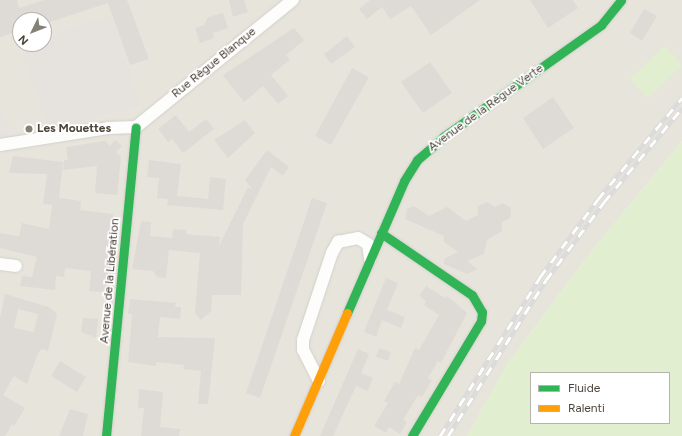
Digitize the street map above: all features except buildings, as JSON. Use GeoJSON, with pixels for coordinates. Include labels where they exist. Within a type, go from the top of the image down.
{"type":"FeatureCollection","features":[{"type":"Feature","properties":{"kind":"street","name":"Rue Règue Blanque"},"geometry":{"type":"LineString","coordinates":[[136,127],[293,0]]}},
{"type":"Feature","properties":{"kind":"street","name":"Avenue de la Règue Verte"},"geometry":{"type":"LineString","coordinates":[[294,436],[404,181],[431,146],[601,25],[621,0]]}},
{"type":"Feature","properties":{"kind":"street"},"geometry":{"type":"LineString","coordinates":[[0,144],[108,128],[136,127]]}},
{"type":"Feature","properties":{"kind":"street","name":"Avenue de la Libération"},"geometry":{"type":"LineString","coordinates":[[106,436],[136,127]]}},
{"type":"Feature","properties":{"kind":"street"},"geometry":{"type":"LineString","coordinates":[[381,233],[472,295],[482,312],[481,321],[412,436]]}},
{"type":"Feature","properties":{"kind":"street"},"geometry":{"type":"LineString","coordinates":[[319,381],[303,350],[303,340],[332,253],[338,242],[358,238],[368,244],[370,260]]}},
{"type":"Feature","properties":{"kind":"street"},"geometry":{"type":"LineString","coordinates":[[0,264],[16,266]]}},
{"type":"Feature","properties":{"kind":"shaded area"},"geometry":{"type":"Polygon","coordinates":[[[0,0],[682,0],[682,141],[586,258],[508,363],[467,436],[0,436],[0,0]]]}},
{"type":"Feature","properties":{"kind":"shaded area"},"geometry":{"type":"Polygon","coordinates":[[[113,16],[140,106],[49,130],[22,52],[52,52],[52,33],[113,16]]]}},
{"type":"Feature","properties":{"kind":"shaded area"},"geometry":{"type":"Polygon","coordinates":[[[0,104],[11,137],[0,138],[0,104]]]}},
{"type":"Feature","properties":{"kind":"green space"},"geometry":{"type":"Polygon","coordinates":[[[665,46],[682,65],[648,98],[630,79],[665,46]]]}},
{"type":"Feature","properties":{"kind":"green space"},"geometry":{"type":"Polygon","coordinates":[[[682,141],[682,436],[467,436],[508,363],[586,258],[682,141]]]}},
{"type":"Feature","properties":{"kind":"railway"},"geometry":{"type":"LineString","coordinates":[[440,436],[540,277],[598,199],[682,98]]}},
{"type":"Feature","properties":{"kind":"railway"},"geometry":{"type":"LineString","coordinates":[[448,436],[546,280],[604,202],[682,108]]}},
{"type":"Feature","properties":{"kind":"traffic: fast"},"geometry":{"type":"LineString","coordinates":[[347,313],[404,181],[417,160],[443,137],[601,25],[621,0]]}},
{"type":"Feature","properties":{"kind":"traffic: fast"},"geometry":{"type":"LineString","coordinates":[[106,436],[136,127]]}},
{"type":"Feature","properties":{"kind":"traffic: fast"},"geometry":{"type":"LineString","coordinates":[[381,233],[472,295],[482,312],[481,321],[412,436]]}},
{"type":"Feature","properties":{"kind":"traffic: slow"},"geometry":{"type":"LineString","coordinates":[[294,436],[347,313]]}},
{"type":"Feature","properties":{"kind":"place","name":"Les Mouettes"},"geometry":{"type":"Point","coordinates":[29,129]}}]}
